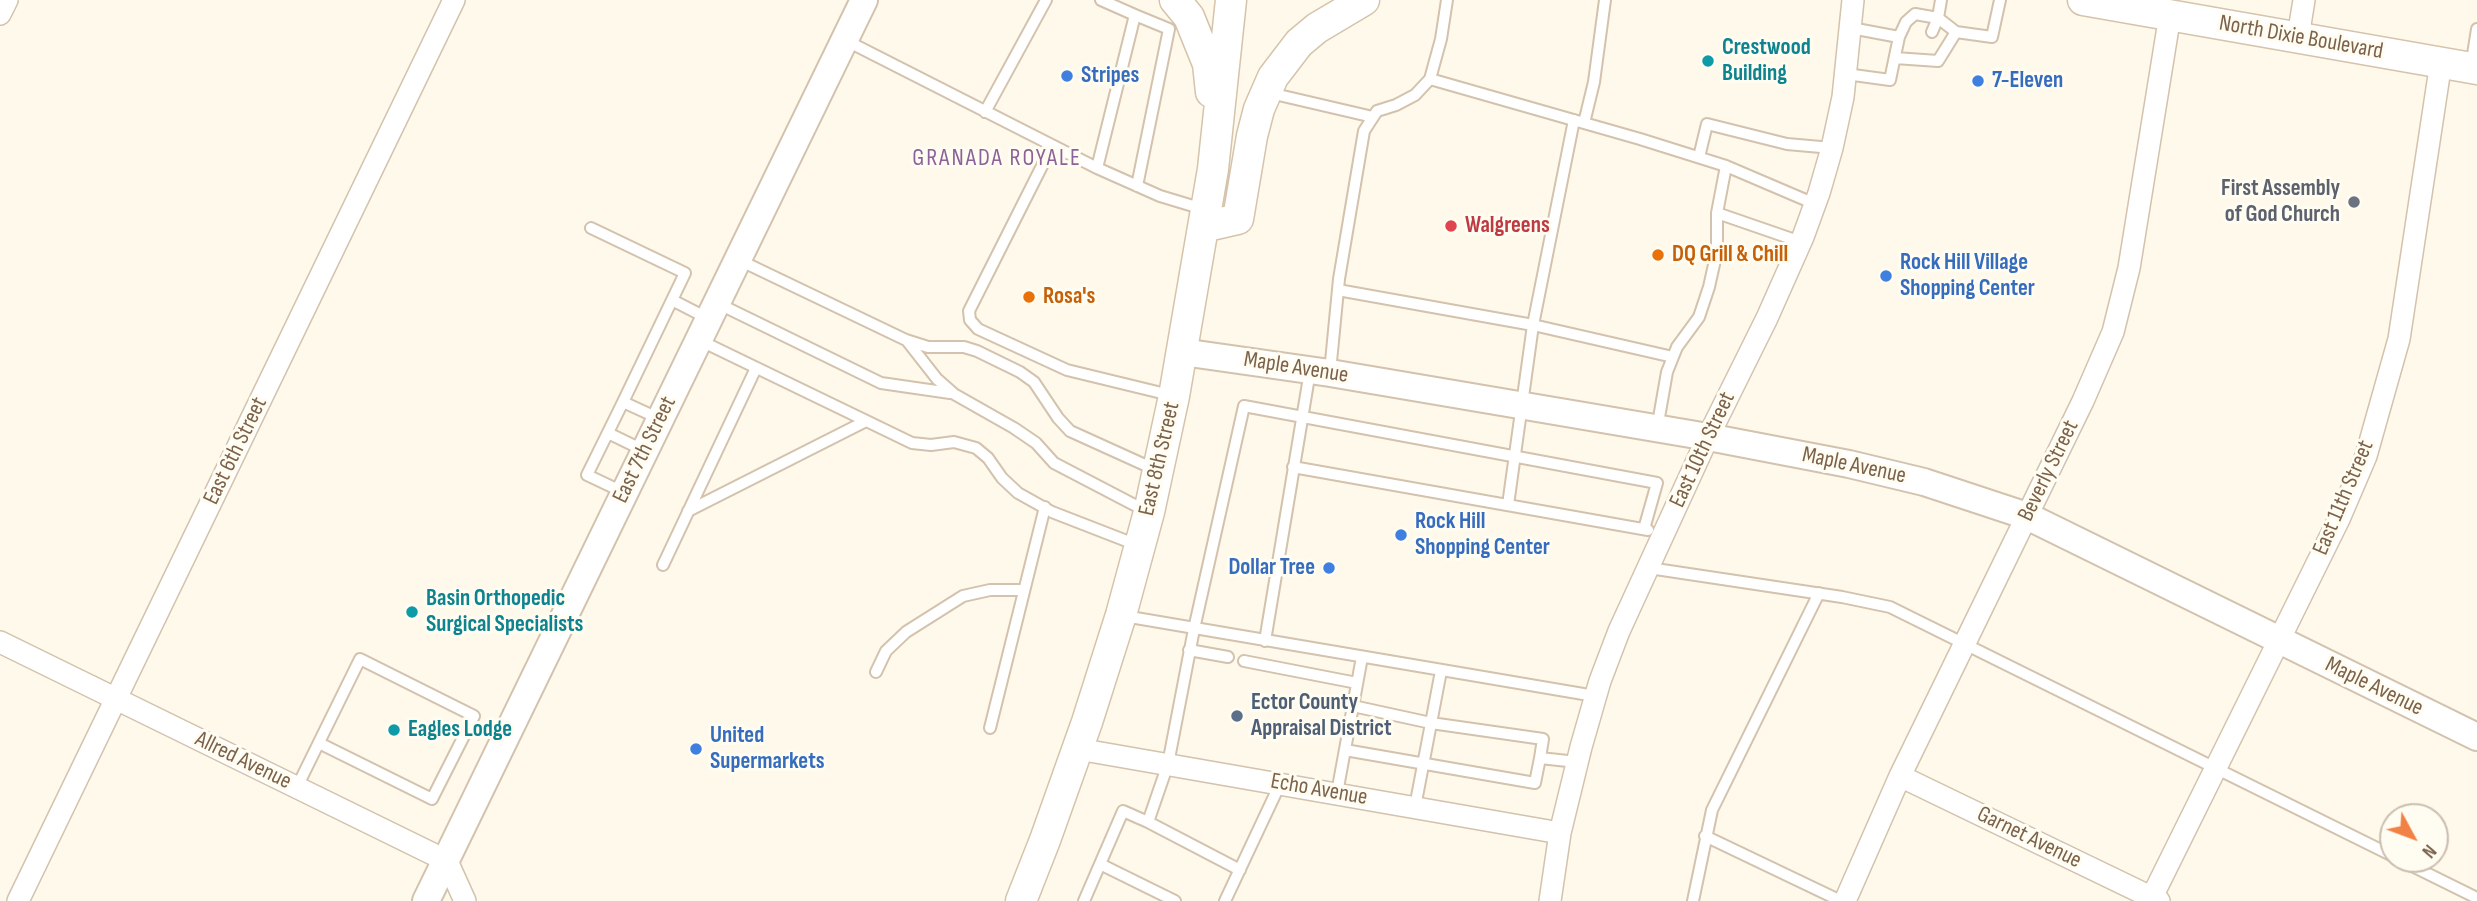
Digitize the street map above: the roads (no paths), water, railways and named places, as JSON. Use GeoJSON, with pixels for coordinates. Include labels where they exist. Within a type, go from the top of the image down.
{"type":"FeatureCollection","features":[{"type":"Feature","properties":{"kind":"main road"},"geometry":{"type":"LineString","coordinates":[[1175,0],[1189,17],[1208,64],[1216,129]]}},
{"type":"Feature","properties":{"kind":"main road","name":"East 8th Street"},"geometry":{"type":"LineString","coordinates":[[1021,901],[1077,749],[1121,615],[1149,512],[1174,396],[1213,169],[1231,0]]}},
{"type":"Feature","properties":{"kind":"main road"},"geometry":{"type":"LineString","coordinates":[[1205,218],[1238,219],[1252,136],[1273,77],[1299,43],[1317,28],[1364,0]]}},
{"type":"Feature","properties":{"kind":"main road","name":"North Dixie Boulevard"},"geometry":{"type":"LineString","coordinates":[[2083,0],[2474,68]]}},
{"type":"Feature","properties":{"kind":"street"},"geometry":{"type":"LineString","coordinates":[[0,14],[7,0]]}},
{"type":"Feature","properties":{"kind":"street","name":"East 6th Street"},"geometry":{"type":"LineString","coordinates":[[18,901],[454,0]]}},
{"type":"Feature","properties":{"kind":"street","name":"East 7th Street"},"geometry":{"type":"LineString","coordinates":[[426,901],[864,0]]}},
{"type":"Feature","properties":{"kind":"street","name":"East 10th Street"},"geometry":{"type":"LineString","coordinates":[[1550,901],[1560,833],[1595,696],[1619,631],[1649,568],[1654,531],[1708,438],[1767,318],[1815,204],[1832,148],[1846,74],[1853,0]]}},
{"type":"Feature","properties":{"kind":"street"},"geometry":{"type":"LineString","coordinates":[[2298,37],[2304,0]]}},
{"type":"Feature","properties":{"kind":"street","name":"Beverly Street"},"geometry":{"type":"LineString","coordinates":[[1843,901],[1900,776],[2083,401],[2113,332],[2129,268],[2170,15]]}},
{"type":"Feature","properties":{"kind":"street","name":"East 11th Street"},"geometry":{"type":"LineString","coordinates":[[2153,900],[2339,519],[2366,456],[2399,339],[2441,62]]}},
{"type":"Feature","properties":{"kind":"street","name":"Maple Avenue"},"geometry":{"type":"LineString","coordinates":[[1182,352],[1320,371],[1657,429],[1849,464],[1924,482],[2027,516],[2477,737]]}},
{"type":"Feature","properties":{"kind":"street","name":"Allred Avenue"},"geometry":{"type":"LineString","coordinates":[[0,642],[447,861]]}},
{"type":"Feature","properties":{"kind":"street","name":"Echo Avenue"},"geometry":{"type":"LineString","coordinates":[[1077,749],[1560,833]]}},
{"type":"Feature","properties":{"kind":"street","name":"Garnet Avenue"},"geometry":{"type":"LineString","coordinates":[[1900,776],[2153,900]]}},
{"type":"Feature","properties":{"kind":"street"},"geometry":{"type":"LineString","coordinates":[[447,861],[465,901]]}},
{"type":"Feature","properties":{"kind":"lane"},"geometry":{"type":"LineString","coordinates":[[985,112],[1046,0]]}},
{"type":"Feature","properties":{"kind":"lane"},"geometry":{"type":"LineString","coordinates":[[1101,0],[1169,29],[1149,102],[1137,186]]}},
{"type":"Feature","properties":{"kind":"lane"},"geometry":{"type":"LineString","coordinates":[[1265,641],[1293,467],[1303,416],[1320,371],[1338,290],[1364,131],[1377,111],[1415,95],[1430,79],[1441,39],[1447,0]]}},
{"type":"Feature","properties":{"kind":"lane"},"geometry":{"type":"LineString","coordinates":[[1508,505],[1533,324],[1579,122],[1594,82],[1605,0]]}},
{"type":"Feature","properties":{"kind":"lane"},"geometry":{"type":"LineString","coordinates":[[1932,32],[1941,0]]}},
{"type":"Feature","properties":{"kind":"lane"},"geometry":{"type":"LineString","coordinates":[[1846,74],[1890,80],[1899,37],[1906,22],[1915,14],[1938,18],[1956,32],[1992,37],[2000,0]]}},
{"type":"Feature","properties":{"kind":"lane"},"geometry":{"type":"LineString","coordinates":[[1097,168],[1115,120],[1135,15]]}},
{"type":"Feature","properties":{"kind":"lane"},"geometry":{"type":"LineString","coordinates":[[1851,28],[1899,37]]}},
{"type":"Feature","properties":{"kind":"lane"},"geometry":{"type":"LineString","coordinates":[[2474,68],[2477,29]]}},
{"type":"Feature","properties":{"kind":"lane"},"geometry":{"type":"LineString","coordinates":[[1895,58],[1919,56],[1938,61],[1956,32]]}},
{"type":"Feature","properties":{"kind":"lane"},"geometry":{"type":"LineString","coordinates":[[845,40],[1052,146],[1205,218]]}},
{"type":"Feature","properties":{"kind":"lane"},"geometry":{"type":"LineString","coordinates":[[1430,79],[1726,166],[1815,204]]}},
{"type":"Feature","properties":{"kind":"lane"},"geometry":{"type":"LineString","coordinates":[[1266,92],[1373,117]]}},
{"type":"Feature","properties":{"kind":"lane"},"geometry":{"type":"LineString","coordinates":[[1699,158],[1707,124],[1787,144],[1832,148]]}},
{"type":"Feature","properties":{"kind":"lane"},"geometry":{"type":"LineString","coordinates":[[1052,146],[970,311],[970,320],[978,329],[1067,370],[1174,396]]}},
{"type":"Feature","properties":{"kind":"lane"},"geometry":{"type":"LineString","coordinates":[[1657,429],[1667,372],[1677,347],[1699,317],[1709,287],[1717,251],[1717,213],[1726,166]]}},
{"type":"Feature","properties":{"kind":"lane"},"geometry":{"type":"LineString","coordinates":[[1717,213],[1801,242]]}},
{"type":"Feature","properties":{"kind":"lane"},"geometry":{"type":"LineString","coordinates":[[591,228],[685,273],[587,475],[625,493]]}},
{"type":"Feature","properties":{"kind":"lane"},"geometry":{"type":"LineString","coordinates":[[738,260],[906,340],[928,347],[964,347],[1020,372],[1034,382],[1058,418],[1070,430],[1158,471]]}},
{"type":"Feature","properties":{"kind":"lane"},"geometry":{"type":"LineString","coordinates":[[1338,290],[1533,324],[1673,357]]}},
{"type":"Feature","properties":{"kind":"lane"},"geometry":{"type":"LineString","coordinates":[[672,300],[708,321],[881,383],[954,394]]}},
{"type":"Feature","properties":{"kind":"lane"},"geometry":{"type":"LineString","coordinates":[[708,321],[756,368],[912,443],[931,445],[954,442],[975,448],[988,458],[1002,478],[1018,493],[1045,508],[1140,546]]}},
{"type":"Feature","properties":{"kind":"lane"},"geometry":{"type":"LineString","coordinates":[[906,340],[937,379],[954,394],[1036,443],[1054,463],[1149,512]]}},
{"type":"Feature","properties":{"kind":"lane"},"geometry":{"type":"LineString","coordinates":[[663,565],[756,368]]}},
{"type":"Feature","properties":{"kind":"lane"},"geometry":{"type":"LineString","coordinates":[[623,402],[660,419]]}},
{"type":"Feature","properties":{"kind":"lane"},"geometry":{"type":"LineString","coordinates":[[1148,822],[1168,764],[1189,650],[1244,406],[1657,483],[1654,531],[1293,467]]}},
{"type":"Feature","properties":{"kind":"lane"},"geometry":{"type":"LineString","coordinates":[[688,511],[866,421]]}},
{"type":"Feature","properties":{"kind":"lane"},"geometry":{"type":"LineString","coordinates":[[608,433],[645,451]]}},
{"type":"Feature","properties":{"kind":"lane"},"geometry":{"type":"LineString","coordinates":[[990,728],[1045,508]]}},
{"type":"Feature","properties":{"kind":"lane"},"geometry":{"type":"LineString","coordinates":[[1649,568],[1818,593],[1890,607],[2379,849]]}},
{"type":"Feature","properties":{"kind":"lane"},"geometry":{"type":"LineString","coordinates":[[876,672],[886,651],[906,632],[963,596],[990,590],[1024,590]]}},
{"type":"Feature","properties":{"kind":"lane"},"geometry":{"type":"LineString","coordinates":[[1693,901],[1712,810],[1818,593]]}},
{"type":"Feature","properties":{"kind":"lane"},"geometry":{"type":"LineString","coordinates":[[1121,615],[1595,696]]}},
{"type":"Feature","properties":{"kind":"lane"},"geometry":{"type":"LineString","coordinates":[[1189,650],[1228,657]]}},
{"type":"Feature","properties":{"kind":"lane"},"geometry":{"type":"LineString","coordinates":[[1337,793],[1362,657]]}},
{"type":"Feature","properties":{"kind":"lane"},"geometry":{"type":"LineString","coordinates":[[297,787],[360,659],[474,716],[432,799],[319,743]]}},
{"type":"Feature","properties":{"kind":"lane"},"geometry":{"type":"LineString","coordinates":[[1244,661],[1357,683]]}},
{"type":"Feature","properties":{"kind":"lane"},"geometry":{"type":"LineString","coordinates":[[1415,807],[1441,671]]}},
{"type":"Feature","properties":{"kind":"lane"},"geometry":{"type":"LineString","coordinates":[[1345,750],[1535,783],[1540,758],[1543,739],[1431,723],[1353,706]]}},
{"type":"Feature","properties":{"kind":"lane"},"geometry":{"type":"LineString","coordinates":[[1540,758],[1577,762]]}},
{"type":"Feature","properties":{"kind":"lane"},"geometry":{"type":"LineString","coordinates":[[1225,901],[1280,783]]}},
{"type":"Feature","properties":{"kind":"lane"},"geometry":{"type":"LineString","coordinates":[[1084,901],[1123,811],[1240,870]]}},
{"type":"Feature","properties":{"kind":"lane"},"geometry":{"type":"LineString","coordinates":[[1705,836],[1843,901]]}},
{"type":"Feature","properties":{"kind":"lane"},"geometry":{"type":"LineString","coordinates":[[1100,864],[1174,901]]}},
{"type":"Feature","properties":{"kind":"lane"},"geometry":{"type":"LineString","coordinates":[[2426,873],[2477,898]]}},
{"type":"Feature","properties":{"kind":"place","name":"Crestwood Building"},"geometry":{"type":"Point","coordinates":[1708,61]}},
{"type":"Feature","properties":{"kind":"place","name":"Stripes"},"geometry":{"type":"Point","coordinates":[1067,76]}},
{"type":"Feature","properties":{"kind":"place","name":"7-Eleven"},"geometry":{"type":"Point","coordinates":[1978,81]}},
{"type":"Feature","properties":{"kind":"place","name":"First Assembly of God Church"},"geometry":{"type":"Point","coordinates":[2354,202]}},
{"type":"Feature","properties":{"kind":"place","name":"Walgreens"},"geometry":{"type":"Point","coordinates":[1451,226]}},
{"type":"Feature","properties":{"kind":"place","name":"DQ Grill & Chill"},"geometry":{"type":"Point","coordinates":[1658,255]}},
{"type":"Feature","properties":{"kind":"place","name":"Rock Hill Village Shopping Center"},"geometry":{"type":"Point","coordinates":[1886,276]}},
{"type":"Feature","properties":{"kind":"place","name":"Rosa's"},"geometry":{"type":"Point","coordinates":[1029,297]}},
{"type":"Feature","properties":{"kind":"place","name":"Rock Hill Shopping Center"},"geometry":{"type":"Point","coordinates":[1401,535]}},
{"type":"Feature","properties":{"kind":"place","name":"Dollar Tree"},"geometry":{"type":"Point","coordinates":[1329,568]}},
{"type":"Feature","properties":{"kind":"place","name":"Basin Orthopedic Surgical Specialists"},"geometry":{"type":"Point","coordinates":[412,612]}},
{"type":"Feature","properties":{"kind":"place","name":"Ector County Appraisal District"},"geometry":{"type":"Point","coordinates":[1237,716]}},
{"type":"Feature","properties":{"kind":"place","name":"Eagles Lodge"},"geometry":{"type":"Point","coordinates":[394,730]}},
{"type":"Feature","properties":{"kind":"place","name":"United Supermarkets"},"geometry":{"type":"Point","coordinates":[696,749]}},
{"type":"Feature","properties":{"kind":"district","name":"GRANADA ROYALE"},"geometry":{"type":"Point","coordinates":[997,159]}}]}
